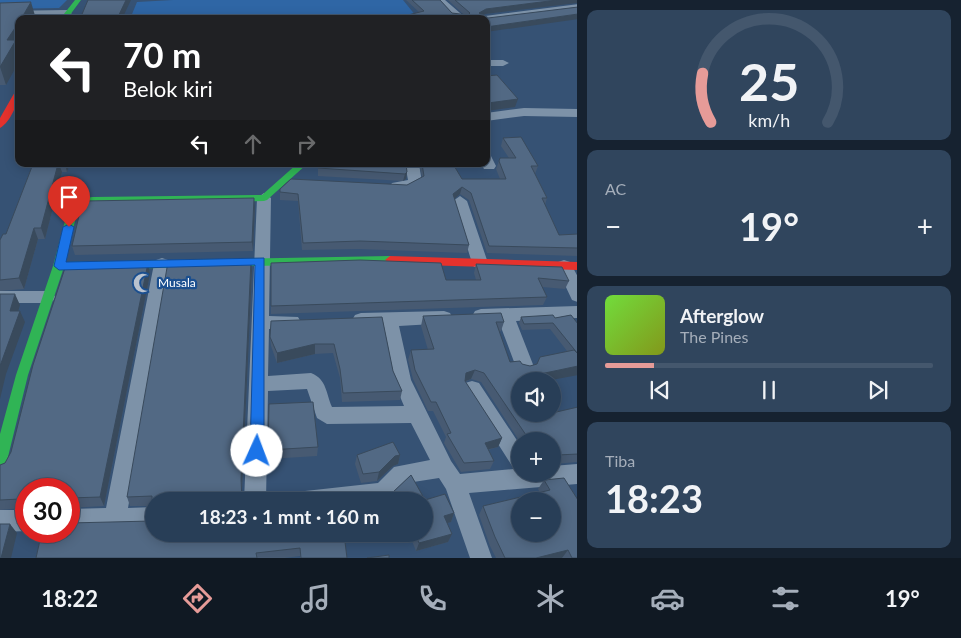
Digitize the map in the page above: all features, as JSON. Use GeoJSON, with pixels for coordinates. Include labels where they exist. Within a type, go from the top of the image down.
{"type":"FeatureCollection","features":[{"type":"Feature","properties":{"kind":"street"},"geometry":{"type":"LineString","coordinates":[[66,15],[78,0]]}},
{"type":"Feature","properties":{"kind":"street"},"geometry":{"type":"LineString","coordinates":[[440,0],[455,15]]}},
{"type":"Feature","properties":{"kind":"street"},"geometry":{"type":"LineString","coordinates":[[490,18],[577,6]]}},
{"type":"Feature","properties":{"kind":"street"},"geometry":{"type":"LineString","coordinates":[[0,14],[32,15]]}},
{"type":"Feature","properties":{"kind":"street"},"geometry":{"type":"LineString","coordinates":[[490,63],[502,63]]}},
{"type":"Feature","properties":{"kind":"street"},"geometry":{"type":"LineString","coordinates":[[0,125],[15,99]]}},
{"type":"Feature","properties":{"kind":"street"},"geometry":{"type":"LineString","coordinates":[[490,117],[524,112],[577,113]]}},
{"type":"Feature","properties":{"kind":"street"},"geometry":{"type":"LineString","coordinates":[[0,461],[22,375],[59,266],[73,208],[81,202],[92,200],[264,198],[299,167]]}},
{"type":"Feature","properties":{"kind":"street"},"geometry":{"type":"LineString","coordinates":[[380,185],[412,185],[415,177],[413,167]]}},
{"type":"Feature","properties":{"kind":"street"},"geometry":{"type":"LineString","coordinates":[[285,180],[304,181]]}},
{"type":"Feature","properties":{"kind":"street"},"geometry":{"type":"LineString","coordinates":[[255,492],[259,384],[260,261],[264,198]]}},
{"type":"Feature","properties":{"kind":"street"},"geometry":{"type":"LineString","coordinates":[[460,201],[480,263]]}},
{"type":"Feature","properties":{"kind":"street"},"geometry":{"type":"LineString","coordinates":[[59,266],[359,259],[570,266],[577,296]]}},
{"type":"Feature","properties":{"kind":"street"},"geometry":{"type":"LineString","coordinates":[[115,519],[162,264]]}},
{"type":"Feature","properties":{"kind":"street"},"geometry":{"type":"LineString","coordinates":[[0,297],[47,298]]}},
{"type":"Feature","properties":{"kind":"street"},"geometry":{"type":"LineString","coordinates":[[340,320],[505,316],[577,312]]}},
{"type":"Feature","properties":{"kind":"street"},"geometry":{"type":"LineString","coordinates":[[505,316],[525,367]]}},
{"type":"Feature","properties":{"kind":"street"},"geometry":{"type":"LineString","coordinates":[[389,319],[402,380],[417,414],[450,476],[481,558]]}},
{"type":"Feature","properties":{"kind":"street"},"geometry":{"type":"LineString","coordinates":[[259,323],[313,321]]}},
{"type":"Feature","properties":{"kind":"street"},"geometry":{"type":"LineString","coordinates":[[259,384],[312,381],[318,391],[321,408],[327,416],[417,414]]}},
{"type":"Feature","properties":{"kind":"street"},"geometry":{"type":"LineString","coordinates":[[472,389],[511,448]]}},
{"type":"Feature","properties":{"kind":"street"},"geometry":{"type":"LineString","coordinates":[[385,492],[394,479],[401,474],[450,476],[511,472]]}},
{"type":"Feature","properties":{"kind":"street"},"geometry":{"type":"LineString","coordinates":[[561,473],[577,474]]}},
{"type":"Feature","properties":{"kind":"street"},"geometry":{"type":"LineString","coordinates":[[80,520],[145,518]]}},
{"type":"Feature","properties":{"kind":"street"},"geometry":{"type":"LineString","coordinates":[[0,521],[15,521]]}},
{"type":"Feature","properties":{"kind":"shaded area"},"geometry":{"type":"Polygon","coordinates":[[[0,0],[67,0],[59,8],[0,9],[0,0]]]}},
{"type":"Feature","properties":{"kind":"shaded area"},"geometry":{"type":"Polygon","coordinates":[[[173,0],[403,0],[415,15],[132,15],[137,2],[173,0]]]}},
{"type":"Feature","properties":{"kind":"building"},"geometry":{"type":"Polygon","coordinates":[[[88,0],[126,0],[119,15],[82,15],[88,0]]]}},
{"type":"Feature","properties":{"kind":"building"},"geometry":{"type":"Polygon","coordinates":[[[412,0],[440,0],[452,13],[468,15],[408,15],[424,11],[412,0]]]}},
{"type":"Feature","properties":{"kind":"building"},"geometry":{"type":"Polygon","coordinates":[[[455,0],[557,0],[486,9],[479,13],[483,15],[468,15],[470,13],[455,0]]]}},
{"type":"Feature","properties":{"kind":"building"},"geometry":{"type":"Polygon","coordinates":[[[31,2],[23,15],[15,15],[15,28],[7,40],[15,40],[15,42],[0,67],[0,3],[31,2]]]}},
{"type":"Feature","properties":{"kind":"building"},"geometry":{"type":"Polygon","coordinates":[[[577,7],[577,14],[490,26],[490,18],[577,7]]]}},
{"type":"Feature","properties":{"kind":"building"},"geometry":{"type":"Polygon","coordinates":[[[497,75],[518,99],[490,103],[490,76],[497,75]]]}},
{"type":"Feature","properties":{"kind":"building"},"geometry":{"type":"Polygon","coordinates":[[[521,137],[538,166],[531,166],[547,198],[542,198],[559,235],[577,234],[577,248],[489,246],[471,193],[462,187],[453,194],[469,245],[360,241],[303,243],[298,194],[280,192],[280,189],[291,179],[407,185],[424,176],[422,167],[455,167],[462,179],[506,179],[499,161],[500,158],[516,158],[503,138],[521,137]]]}},
{"type":"Feature","properties":{"kind":"building"},"geometry":{"type":"Polygon","coordinates":[[[32,167],[57,167],[41,228],[34,228],[19,278],[0,280],[0,240],[3,234],[6,234],[32,167]]]}},
{"type":"Feature","properties":{"kind":"building"},"geometry":{"type":"Polygon","coordinates":[[[406,167],[407,172],[405,174],[318,168],[406,167]]]}},
{"type":"Feature","properties":{"kind":"building"},"geometry":{"type":"Polygon","coordinates":[[[254,198],[252,242],[72,246],[82,203],[85,201],[254,198]]]}},
{"type":"Feature","properties":{"kind":"building"},"geometry":{"type":"Polygon","coordinates":[[[251,260],[242,492],[145,492],[145,496],[127,497],[168,262],[251,260]]]}},
{"type":"Feature","properties":{"kind":"building"},"geometry":{"type":"Polygon","coordinates":[[[360,260],[441,263],[446,280],[481,280],[476,264],[562,267],[569,281],[538,278],[547,297],[271,306],[271,263],[360,260]]]}},
{"type":"Feature","properties":{"kind":"building"},"geometry":{"type":"Polygon","coordinates":[[[148,263],[100,497],[80,498],[80,478],[15,478],[15,499],[0,500],[0,465],[5,463],[11,452],[33,365],[66,265],[148,263]]]}},
{"type":"Feature","properties":{"kind":"building"},"geometry":{"type":"Polygon","coordinates":[[[0,294],[15,294],[10,311],[20,311],[0,366],[0,294]]]}},
{"type":"Feature","properties":{"kind":"building"},"geometry":{"type":"Polygon","coordinates":[[[501,313],[504,322],[496,322],[510,362],[520,361],[522,364],[530,366],[537,364],[540,357],[574,350],[577,353],[577,366],[550,372],[511,372],[511,413],[484,373],[475,370],[466,373],[465,381],[502,438],[485,443],[494,461],[464,463],[447,434],[451,433],[436,402],[431,402],[415,370],[411,350],[434,349],[423,316],[501,313]]]}},
{"type":"Feature","properties":{"kind":"building"},"geometry":{"type":"Polygon","coordinates":[[[553,315],[555,318],[571,315],[577,323],[577,353],[553,323],[524,324],[521,317],[553,315]]]}},
{"type":"Feature","properties":{"kind":"building"},"geometry":{"type":"Polygon","coordinates":[[[382,317],[393,371],[402,391],[343,393],[334,344],[315,344],[277,353],[270,337],[271,321],[382,317]]]}},
{"type":"Feature","properties":{"kind":"building"},"geometry":{"type":"Polygon","coordinates":[[[313,402],[318,447],[268,450],[269,404],[313,402]]]}},
{"type":"Feature","properties":{"kind":"building"},"geometry":{"type":"Polygon","coordinates":[[[577,407],[577,454],[561,455],[561,432],[524,432],[517,422],[561,422],[561,411],[577,407]]]}},
{"type":"Feature","properties":{"kind":"building"},"geometry":{"type":"Polygon","coordinates":[[[393,442],[400,455],[395,456],[379,472],[363,474],[357,455],[393,442]]]}},
{"type":"Feature","properties":{"kind":"building"},"geometry":{"type":"Polygon","coordinates":[[[411,475],[421,492],[393,492],[411,475]]]}},
{"type":"Feature","properties":{"kind":"building"},"geometry":{"type":"Polygon","coordinates":[[[561,478],[564,478],[577,498],[577,558],[572,558],[568,550],[536,558],[505,558],[483,506],[511,499],[511,542],[561,542],[561,492],[542,492],[550,490],[545,482],[561,482],[561,478]]]}},
{"type":"Feature","properties":{"kind":"building"},"geometry":{"type":"Polygon","coordinates":[[[445,494],[454,513],[444,516],[452,534],[433,539],[433,498],[445,494]]]}},
{"type":"Feature","properties":{"kind":"building"},"geometry":{"type":"Polygon","coordinates":[[[145,521],[145,542],[345,542],[347,558],[301,558],[300,548],[256,553],[257,558],[36,558],[39,543],[80,543],[80,523],[145,521]]]}},
{"type":"Feature","properties":{"kind":"building"},"geometry":{"type":"Polygon","coordinates":[[[0,524],[10,524],[1,558],[0,558],[0,524]]]}},
{"type":"Feature","properties":{"kind":"building"},"geometry":{"type":"Polygon","coordinates":[[[389,555],[389,558],[367,558],[389,555]]]}},
{"type":"Feature","properties":{"kind":"traffic: fast"},"geometry":{"type":"LineString","coordinates":[[66,15],[78,0]]}},
{"type":"Feature","properties":{"kind":"traffic: fast"},"geometry":{"type":"LineString","coordinates":[[0,461],[22,375],[59,266],[73,208],[81,202],[92,200],[264,198],[299,167]]}},
{"type":"Feature","properties":{"kind":"traffic: fast"},"geometry":{"type":"LineString","coordinates":[[59,266],[390,260]]}},
{"type":"Feature","properties":{"kind":"traffic: jam"},"geometry":{"type":"LineString","coordinates":[[0,125],[15,99]]}},
{"type":"Feature","properties":{"kind":"traffic: jam"},"geometry":{"type":"LineString","coordinates":[[390,260],[577,266]]}},
{"type":"Feature","properties":{"kind":"place","name":"Musala"},"geometry":{"type":"Point","coordinates":[143,283]}},
{"type":"Feature","properties":{"kind":"route"},"geometry":{"type":"LineString","coordinates":[[69,227],[59,266],[260,261],[257,451]]}}]}
